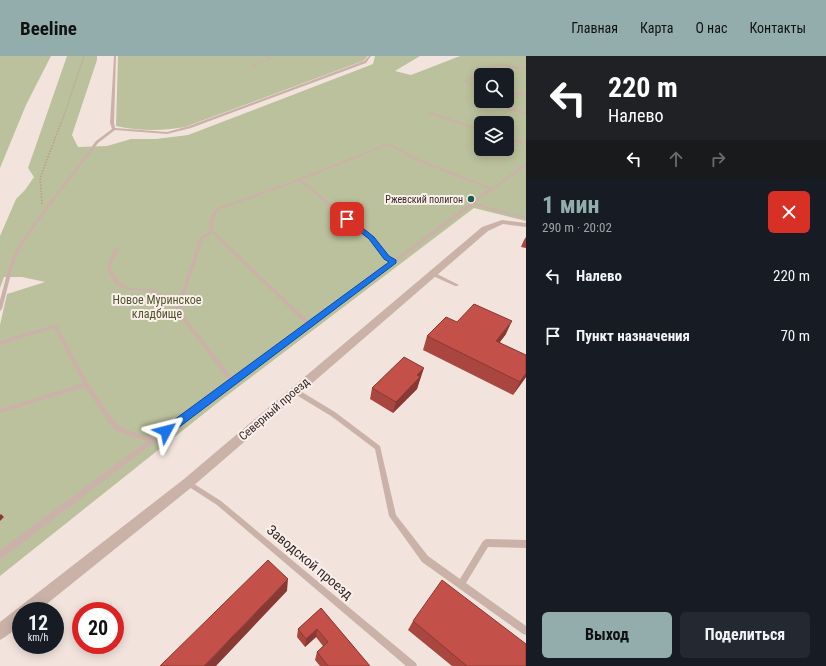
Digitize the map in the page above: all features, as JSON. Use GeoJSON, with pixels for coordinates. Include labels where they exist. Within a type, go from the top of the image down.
{"type":"FeatureCollection","features":[{"type":"Feature","properties":{"kind":"street","name":"Северный проезд"},"geometry":{"type":"LineString","coordinates":[[37,602],[188,483],[485,229],[502,222],[526,225]]}},
{"type":"Feature","properties":{"kind":"street"},"geometry":{"type":"LineString","coordinates":[[0,632],[12,622]]}},
{"type":"Feature","properties":{"kind":"lane"},"geometry":{"type":"LineString","coordinates":[[114,129],[112,123],[115,56]]}},
{"type":"Feature","properties":{"kind":"lane"},"geometry":{"type":"LineString","coordinates":[[252,66],[271,59],[264,56]]}},
{"type":"Feature","properties":{"kind":"lane"},"geometry":{"type":"LineString","coordinates":[[0,309],[10,270],[19,247],[97,142],[114,129],[176,132],[365,62],[370,56]]}},
{"type":"Feature","properties":{"kind":"lane"},"geometry":{"type":"LineString","coordinates":[[491,68],[499,64],[526,69]]}},
{"type":"Feature","properties":{"kind":"lane"},"geometry":{"type":"LineString","coordinates":[[474,77],[464,82],[474,84]]}},
{"type":"Feature","properties":{"kind":"lane"},"geometry":{"type":"LineString","coordinates":[[514,93],[525,94]]}},
{"type":"Feature","properties":{"kind":"lane"},"geometry":{"type":"LineString","coordinates":[[508,109],[526,114]]}},
{"type":"Feature","properties":{"kind":"lane"},"geometry":{"type":"LineString","coordinates":[[430,113],[474,128]]}},
{"type":"Feature","properties":{"kind":"lane"},"geometry":{"type":"LineString","coordinates":[[514,140],[526,144]]}},
{"type":"Feature","properties":{"kind":"lane"},"geometry":{"type":"LineString","coordinates":[[310,324],[212,231],[212,216],[218,209],[299,180],[388,144],[418,160],[492,189]]}},
{"type":"Feature","properties":{"kind":"lane"},"geometry":{"type":"LineString","coordinates":[[0,555],[232,381],[526,164]]}},
{"type":"Feature","properties":{"kind":"lane"},"geometry":{"type":"LineString","coordinates":[[299,180],[371,238],[387,258],[394,262]]}},
{"type":"Feature","properties":{"kind":"lane"},"geometry":{"type":"LineString","coordinates":[[473,204],[526,218]]}},
{"type":"Feature","properties":{"kind":"lane"},"geometry":{"type":"LineString","coordinates":[[212,231],[202,237],[179,305],[183,317],[232,381]]}},
{"type":"Feature","properties":{"kind":"lane"},"geometry":{"type":"LineString","coordinates":[[118,248],[110,262],[109,269],[116,282],[129,288],[151,290],[179,305]]}},
{"type":"Feature","properties":{"kind":"lane"},"geometry":{"type":"LineString","coordinates":[[433,274],[457,285]]}},
{"type":"Feature","properties":{"kind":"lane"},"geometry":{"type":"LineString","coordinates":[[0,343],[55,326],[86,384],[111,422],[117,428],[154,441]]}},
{"type":"Feature","properties":{"kind":"lane"},"geometry":{"type":"LineString","coordinates":[[0,411],[86,384]]}},
{"type":"Feature","properties":{"kind":"lane"},"geometry":{"type":"LineString","coordinates":[[295,391],[333,414],[378,448],[393,516],[425,559],[526,631]]}},
{"type":"Feature","properties":{"kind":"lane","name":"Заводской проезд"},"geometry":{"type":"LineString","coordinates":[[188,483],[219,503],[413,666]]}},
{"type":"Feature","properties":{"kind":"lane"},"geometry":{"type":"LineString","coordinates":[[461,584],[486,543],[526,544]]}},
{"type":"Feature","properties":{"kind":"path"},"geometry":{"type":"LineString","coordinates":[[43,213],[40,178],[55,142],[84,56]]}},
{"type":"Feature","properties":{"kind":"green space"},"geometry":{"type":"Polygon","coordinates":[[[0,56],[51,56],[26,105],[0,168],[0,56]]]}},
{"type":"Feature","properties":{"kind":"green space","name":"Новое Муринское кладбище"},"geometry":{"type":"Polygon","coordinates":[[[67,56],[97,56],[97,60],[72,135],[78,147],[107,146],[131,139],[156,139],[188,135],[373,64],[375,56],[420,56],[395,71],[411,75],[460,56],[526,56],[526,221],[474,208],[221,400],[0,576],[0,325],[7,294],[45,282],[22,277],[4,277],[0,288],[0,236],[16,199],[25,190],[34,177],[28,168],[67,56]]]}},
{"type":"Feature","properties":{"kind":"green space"},"geometry":{"type":"Polygon","coordinates":[[[118,56],[368,56],[363,61],[185,127],[150,130],[116,126],[118,56]]]}},
{"type":"Feature","properties":{"kind":"building"},"geometry":{"type":"Polygon","coordinates":[[[474,304],[512,321],[496,341],[526,355],[526,373],[520,382],[427,336],[446,317],[457,322],[474,304]]]}},
{"type":"Feature","properties":{"kind":"building"},"geometry":{"type":"Polygon","coordinates":[[[404,357],[424,368],[417,375],[420,377],[396,402],[372,388],[404,357]]]}},
{"type":"Feature","properties":{"kind":"building"},"geometry":{"type":"Polygon","coordinates":[[[268,560],[288,579],[204,666],[160,666],[268,560]]]}},
{"type":"Feature","properties":{"kind":"building"},"geometry":{"type":"Polygon","coordinates":[[[442,580],[526,644],[526,666],[467,666],[413,621],[442,580]]]}},
{"type":"Feature","properties":{"kind":"building"},"geometry":{"type":"Polygon","coordinates":[[[321,608],[370,666],[328,666],[317,652],[328,642],[317,629],[306,639],[298,629],[321,608]]]}},
{"type":"Feature","properties":{"kind":"place","name":"Ржевский полигон"},"geometry":{"type":"Point","coordinates":[471,199]}},
{"type":"Feature","properties":{"kind":"route"},"geometry":{"type":"LineString","coordinates":[[166,431],[394,262],[387,258],[371,238],[347,219]]}}]}
